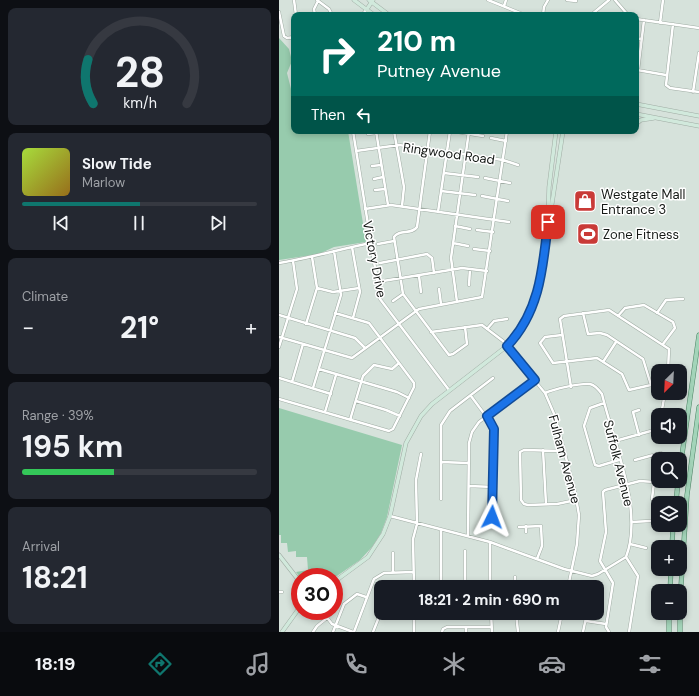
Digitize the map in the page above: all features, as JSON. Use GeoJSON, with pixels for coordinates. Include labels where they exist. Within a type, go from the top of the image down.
{"type":"FeatureCollection","features":[{"type":"Feature","properties":{"kind":"main road"},"geometry":{"type":"LineString","coordinates":[[682,452],[699,335]]}},
{"type":"Feature","properties":{"kind":"main road"},"geometry":{"type":"LineString","coordinates":[[681,584],[687,495],[699,407]]}},
{"type":"Feature","properties":{"kind":"main road"},"geometry":{"type":"LineString","coordinates":[[669,620],[669,632]]}},
{"type":"Feature","properties":{"kind":"main road"},"geometry":{"type":"LineString","coordinates":[[680,620],[680,632]]}},
{"type":"Feature","properties":{"kind":"street"},"geometry":{"type":"LineString","coordinates":[[293,0],[295,12]]}},
{"type":"Feature","properties":{"kind":"street"},"geometry":{"type":"LineString","coordinates":[[315,12],[315,7],[318,0],[330,12]]}},
{"type":"Feature","properties":{"kind":"street"},"geometry":{"type":"LineString","coordinates":[[354,0],[370,12]]}},
{"type":"Feature","properties":{"kind":"street"},"geometry":{"type":"LineString","coordinates":[[488,0],[518,12]]}},
{"type":"Feature","properties":{"kind":"street"},"geometry":{"type":"LineString","coordinates":[[504,6],[507,0]]}},
{"type":"Feature","properties":{"kind":"street"},"geometry":{"type":"LineString","coordinates":[[543,12],[544,7],[548,0]]}},
{"type":"Feature","properties":{"kind":"street"},"geometry":{"type":"LineString","coordinates":[[567,0],[576,1]]}},
{"type":"Feature","properties":{"kind":"street"},"geometry":{"type":"LineString","coordinates":[[595,12],[609,0]]}},
{"type":"Feature","properties":{"kind":"street"},"geometry":{"type":"LineString","coordinates":[[615,0],[625,12]]}},
{"type":"Feature","properties":{"kind":"street"},"geometry":{"type":"LineString","coordinates":[[660,23],[663,0]]}},
{"type":"Feature","properties":{"kind":"street"},"geometry":{"type":"LineString","coordinates":[[364,12],[371,1],[385,12]]}},
{"type":"Feature","properties":{"kind":"street"},"geometry":{"type":"LineString","coordinates":[[279,12],[284,36],[291,37]]}},
{"type":"Feature","properties":{"kind":"street"},"geometry":{"type":"LineString","coordinates":[[639,19],[699,28]]}},
{"type":"Feature","properties":{"kind":"street"},"geometry":{"type":"LineString","coordinates":[[639,54],[644,20]]}},
{"type":"Feature","properties":{"kind":"street"},"geometry":{"type":"LineString","coordinates":[[673,24],[665,83],[669,88],[699,92]]}},
{"type":"Feature","properties":{"kind":"street"},"geometry":{"type":"LineString","coordinates":[[693,92],[699,53]]}},
{"type":"Feature","properties":{"kind":"street"},"geometry":{"type":"LineString","coordinates":[[639,70],[666,75]]}},
{"type":"Feature","properties":{"kind":"street"},"geometry":{"type":"LineString","coordinates":[[639,105],[699,116]]}},
{"type":"Feature","properties":{"kind":"street"},"geometry":{"type":"LineString","coordinates":[[639,115],[699,126]]}},
{"type":"Feature","properties":{"kind":"street"},"geometry":{"type":"LineString","coordinates":[[639,122],[644,119],[657,118]]}},
{"type":"Feature","properties":{"kind":"street","name":"Victory Drive"},"geometry":{"type":"LineString","coordinates":[[353,134],[381,299],[449,390]]}},
{"type":"Feature","properties":{"kind":"street"},"geometry":{"type":"LineString","coordinates":[[376,134],[388,205]]}},
{"type":"Feature","properties":{"kind":"street"},"geometry":{"type":"LineString","coordinates":[[394,134],[404,187],[402,206]]}},
{"type":"Feature","properties":{"kind":"street"},"geometry":{"type":"LineString","coordinates":[[430,134],[416,229],[395,234],[393,241],[403,294],[447,353],[453,354],[467,344],[465,327]]}},
{"type":"Feature","properties":{"kind":"street"},"geometry":{"type":"LineString","coordinates":[[438,212],[450,134]]}},
{"type":"Feature","properties":{"kind":"street"},"geometry":{"type":"LineString","coordinates":[[457,302],[451,270],[455,226],[469,134]]}},
{"type":"Feature","properties":{"kind":"street"},"geometry":{"type":"LineString","coordinates":[[476,134],[483,136]]}},
{"type":"Feature","properties":{"kind":"street"},"geometry":{"type":"LineString","coordinates":[[280,337],[351,358],[415,311],[441,304],[482,297],[507,134]]}},
{"type":"Feature","properties":{"kind":"street"},"geometry":{"type":"LineString","coordinates":[[548,222],[548,191],[556,134]]}},
{"type":"Feature","properties":{"kind":"street"},"geometry":{"type":"LineString","coordinates":[[343,575],[368,557],[380,539],[390,516],[404,452],[410,434],[426,410],[449,390],[507,346],[527,319],[535,299],[541,276],[563,134]]}},
{"type":"Feature","properties":{"kind":"street"},"geometry":{"type":"LineString","coordinates":[[491,138],[506,141]]}},
{"type":"Feature","properties":{"kind":"street","name":"Ringwood Road"},"geometry":{"type":"LineString","coordinates":[[356,151],[396,145],[503,160],[518,164]]}},
{"type":"Feature","properties":{"kind":"street"},"geometry":{"type":"LineString","coordinates":[[372,166],[381,165]]}},
{"type":"Feature","properties":{"kind":"street"},"geometry":{"type":"LineString","coordinates":[[444,173],[478,177]]}},
{"type":"Feature","properties":{"kind":"street"},"geometry":{"type":"LineString","coordinates":[[374,179],[383,177]]}},
{"type":"Feature","properties":{"kind":"street"},"geometry":{"type":"LineString","coordinates":[[485,178],[510,182]]}},
{"type":"Feature","properties":{"kind":"street"},"geometry":{"type":"LineString","coordinates":[[375,190],[385,189]]}},
{"type":"Feature","properties":{"kind":"street"},"geometry":{"type":"LineString","coordinates":[[441,191],[475,195]]}},
{"type":"Feature","properties":{"kind":"street"},"geometry":{"type":"LineString","coordinates":[[482,196],[508,200]]}},
{"type":"Feature","properties":{"kind":"street"},"geometry":{"type":"LineString","coordinates":[[365,209],[388,205],[402,206],[509,222]]}},
{"type":"Feature","properties":{"kind":"street"},"geometry":{"type":"LineString","coordinates":[[455,226],[470,229]]}},
{"type":"Feature","properties":{"kind":"street"},"geometry":{"type":"LineString","coordinates":[[477,230],[493,232]]}},
{"type":"Feature","properties":{"kind":"street"},"geometry":{"type":"LineString","coordinates":[[378,244],[393,241]]}},
{"type":"Feature","properties":{"kind":"street"},"geometry":{"type":"LineString","coordinates":[[453,243],[468,246]]}},
{"type":"Feature","properties":{"kind":"street"},"geometry":{"type":"LineString","coordinates":[[279,263],[371,244]]}},
{"type":"Feature","properties":{"kind":"street"},"geometry":{"type":"LineString","coordinates":[[352,247],[360,297],[353,318]]}},
{"type":"Feature","properties":{"kind":"street"},"geometry":{"type":"LineString","coordinates":[[474,249],[490,251]]}},
{"type":"Feature","properties":{"kind":"street"},"geometry":{"type":"LineString","coordinates":[[313,388],[341,291],[334,251]]}},
{"type":"Feature","properties":{"kind":"street"},"geometry":{"type":"LineString","coordinates":[[380,263],[397,259],[429,255],[432,258],[434,273]]}},
{"type":"Feature","properties":{"kind":"street"},"geometry":{"type":"LineString","coordinates":[[306,324],[317,288],[312,257]]}},
{"type":"Feature","properties":{"kind":"street"},"geometry":{"type":"LineString","coordinates":[[279,347],[280,337],[297,286],[293,261]]}},
{"type":"Feature","properties":{"kind":"street"},"geometry":{"type":"LineString","coordinates":[[377,282],[470,268],[487,271]]}},
{"type":"Feature","properties":{"kind":"street"},"geometry":{"type":"LineString","coordinates":[[469,285],[470,268]]}},
{"type":"Feature","properties":{"kind":"street"},"geometry":{"type":"LineString","coordinates":[[419,276],[421,292]]}},
{"type":"Feature","properties":{"kind":"street"},"geometry":{"type":"LineString","coordinates":[[317,288],[331,292],[359,288]]}},
{"type":"Feature","properties":{"kind":"street"},"geometry":{"type":"LineString","coordinates":[[439,289],[441,304]]}},
{"type":"Feature","properties":{"kind":"street"},"geometry":{"type":"LineString","coordinates":[[393,301],[403,294]]}},
{"type":"Feature","properties":{"kind":"street"},"geometry":{"type":"LineString","coordinates":[[657,312],[667,300],[683,299]]}},
{"type":"Feature","properties":{"kind":"street"},"geometry":{"type":"LineString","coordinates":[[618,316],[625,308],[642,304],[657,312],[673,322],[676,327],[663,344]]}},
{"type":"Feature","properties":{"kind":"street"},"geometry":{"type":"LineString","coordinates":[[571,387],[562,335],[561,317],[607,309],[663,344],[670,351],[669,364]]}},
{"type":"Feature","properties":{"kind":"street"},"geometry":{"type":"LineString","coordinates":[[279,399],[392,431],[415,385],[369,324],[335,313]]}},
{"type":"Feature","properties":{"kind":"street"},"geometry":{"type":"LineString","coordinates":[[562,335],[545,337],[541,345],[553,362],[567,362],[593,358],[603,362],[622,374],[629,390],[651,385],[644,360],[604,334],[588,334],[583,313]]}},
{"type":"Feature","properties":{"kind":"street"},"geometry":{"type":"LineString","coordinates":[[279,315],[357,339],[365,348]]}},
{"type":"Feature","properties":{"kind":"street"},"geometry":{"type":"LineString","coordinates":[[431,332],[479,325],[487,329],[494,322],[507,319]]}},
{"type":"Feature","properties":{"kind":"street","name":"Fulham Avenue"},"geometry":{"type":"LineString","coordinates":[[487,329],[507,346],[535,380],[545,393],[555,416],[579,515],[578,533],[569,580]]}},
{"type":"Feature","properties":{"kind":"street"},"geometry":{"type":"LineString","coordinates":[[603,362],[617,342]]}},
{"type":"Feature","properties":{"kind":"street"},"geometry":{"type":"LineString","coordinates":[[292,382],[303,344]]}},
{"type":"Feature","properties":{"kind":"street"},"geometry":{"type":"LineString","coordinates":[[350,420],[365,373],[374,365],[392,369],[399,363]]}},
{"type":"Feature","properties":{"kind":"street"},"geometry":{"type":"LineString","coordinates":[[319,369],[397,392],[409,398]]}},
{"type":"Feature","properties":{"kind":"street"},"geometry":{"type":"LineString","coordinates":[[325,412],[336,375]]}},
{"type":"Feature","properties":{"kind":"street"},"geometry":{"type":"LineString","coordinates":[[279,378],[331,394]]}},
{"type":"Feature","properties":{"kind":"street"},"geometry":{"type":"LineString","coordinates":[[441,499],[441,425],[450,411],[493,378]]}},
{"type":"Feature","properties":{"kind":"street"},"geometry":{"type":"LineString","coordinates":[[468,536],[468,463],[470,437],[477,424],[535,380]]}},
{"type":"Feature","properties":{"kind":"street","name":"Suffolk Avenue"},"geometry":{"type":"LineString","coordinates":[[545,393],[571,387],[591,385],[601,393],[626,484],[632,522],[630,544],[626,557]]}},
{"type":"Feature","properties":{"kind":"street"},"geometry":{"type":"LineString","coordinates":[[471,396],[487,416],[494,429],[494,487],[492,517]]}},
{"type":"Feature","properties":{"kind":"street"},"geometry":{"type":"LineString","coordinates":[[356,401],[400,416]]}},
{"type":"Feature","properties":{"kind":"street"},"geometry":{"type":"LineString","coordinates":[[604,403],[590,408],[584,426],[596,466],[619,460]]}},
{"type":"Feature","properties":{"kind":"street"},"geometry":{"type":"LineString","coordinates":[[639,410],[633,412],[639,435]]}},
{"type":"Feature","properties":{"kind":"street"},"geometry":{"type":"LineString","coordinates":[[615,441],[651,431]]}},
{"type":"Feature","properties":{"kind":"street"},"geometry":{"type":"LineString","coordinates":[[564,451],[524,450],[520,452],[521,500],[524,504],[546,504],[576,500]]}},
{"type":"Feature","properties":{"kind":"street"},"geometry":{"type":"LineString","coordinates":[[543,450],[546,504]]}},
{"type":"Feature","properties":{"kind":"street"},"geometry":{"type":"LineString","coordinates":[[414,580],[413,535],[417,524],[416,480],[421,454]]}},
{"type":"Feature","properties":{"kind":"street"},"geometry":{"type":"LineString","coordinates":[[635,460],[651,457]]}},
{"type":"Feature","properties":{"kind":"street"},"geometry":{"type":"LineString","coordinates":[[441,462],[468,463]]}},
{"type":"Feature","properties":{"kind":"street"},"geometry":{"type":"LineString","coordinates":[[609,632],[606,624],[613,583],[600,559],[606,532],[603,492],[640,481],[651,482]]}},
{"type":"Feature","properties":{"kind":"street"},"geometry":{"type":"LineString","coordinates":[[469,486],[494,487]]}},
{"type":"Feature","properties":{"kind":"street"},"geometry":{"type":"LineString","coordinates":[[390,516],[490,542],[571,571],[594,576],[626,557],[638,576],[629,632]]}},
{"type":"Feature","properties":{"kind":"street"},"geometry":{"type":"LineString","coordinates":[[632,522],[650,521]]}},
{"type":"Feature","properties":{"kind":"street"},"geometry":{"type":"LineString","coordinates":[[526,526],[526,532]]}},
{"type":"Feature","properties":{"kind":"street"},"geometry":{"type":"LineString","coordinates":[[519,527],[541,526],[542,546],[537,559]]}},
{"type":"Feature","properties":{"kind":"street"},"geometry":{"type":"LineString","coordinates":[[441,530],[441,580]]}},
{"type":"Feature","properties":{"kind":"street"},"geometry":{"type":"LineString","coordinates":[[490,542],[490,580]]}},
{"type":"Feature","properties":{"kind":"street"},"geometry":{"type":"LineString","coordinates":[[630,544],[646,548]]}},
{"type":"Feature","properties":{"kind":"street"},"geometry":{"type":"LineString","coordinates":[[465,551],[465,580]]}},
{"type":"Feature","properties":{"kind":"street"},"geometry":{"type":"LineString","coordinates":[[393,553],[393,572]]}},
{"type":"Feature","properties":{"kind":"street"},"geometry":{"type":"LineString","coordinates":[[279,555],[291,570]]}},
{"type":"Feature","properties":{"kind":"street"},"geometry":{"type":"LineString","coordinates":[[330,620],[336,625],[354,632],[374,579],[384,573],[413,572]]}},
{"type":"Feature","properties":{"kind":"street"},"geometry":{"type":"LineString","coordinates":[[333,632],[346,601],[357,594],[366,597]]}},
{"type":"Feature","properties":{"kind":"street"},"geometry":{"type":"LineString","coordinates":[[282,632],[291,620]]}},
{"type":"Feature","properties":{"kind":"street"},"geometry":{"type":"LineString","coordinates":[[313,632],[317,626],[324,620]]}},
{"type":"Feature","properties":{"kind":"street"},"geometry":{"type":"LineString","coordinates":[[373,632],[378,620]]}},
{"type":"Feature","properties":{"kind":"street"},"geometry":{"type":"LineString","coordinates":[[414,620],[414,632]]}},
{"type":"Feature","properties":{"kind":"street"},"geometry":{"type":"LineString","coordinates":[[491,620],[492,632]]}},
{"type":"Feature","properties":{"kind":"street"},"geometry":{"type":"LineString","coordinates":[[517,620],[518,632]]}},
{"type":"Feature","properties":{"kind":"street"},"geometry":{"type":"LineString","coordinates":[[558,632],[561,620]]}},
{"type":"Feature","properties":{"kind":"street"},"geometry":{"type":"LineString","coordinates":[[583,632],[586,621],[606,624]]}},
{"type":"Feature","properties":{"kind":"street"},"geometry":{"type":"LineString","coordinates":[[442,632],[443,629],[447,627],[491,627]]}},
{"type":"Feature","properties":{"kind":"street"},"geometry":{"type":"LineString","coordinates":[[466,627],[466,632]]}},
{"type":"Feature","properties":{"kind":"green space"},"geometry":{"type":"Polygon","coordinates":[[[279,38],[289,49],[291,57],[291,63],[287,73],[291,89],[291,134],[348,134],[366,242],[334,247],[319,254],[279,260],[279,38]]]}},
{"type":"Feature","properties":{"kind":"green space"},"geometry":{"type":"Polygon","coordinates":[[[279,408],[402,445],[387,517],[381,533],[372,547],[360,560],[343,572],[343,568],[308,568],[307,557],[296,557],[296,551],[288,552],[287,543],[281,543],[281,535],[279,535],[279,408]]]}},
{"type":"Feature","properties":{"kind":"place","name":"Westgate Mall Entrance 3"},"geometry":{"type":"Point","coordinates":[585,201]}},
{"type":"Feature","properties":{"kind":"place","name":"Zone Fitness"},"geometry":{"type":"Point","coordinates":[588,234]}},
{"type":"Feature","properties":{"kind":"route"},"geometry":{"type":"LineString","coordinates":[[492,517],[494,487],[494,426],[487,416],[535,380],[507,346],[527,319],[538,290],[548,222]]}}]}
